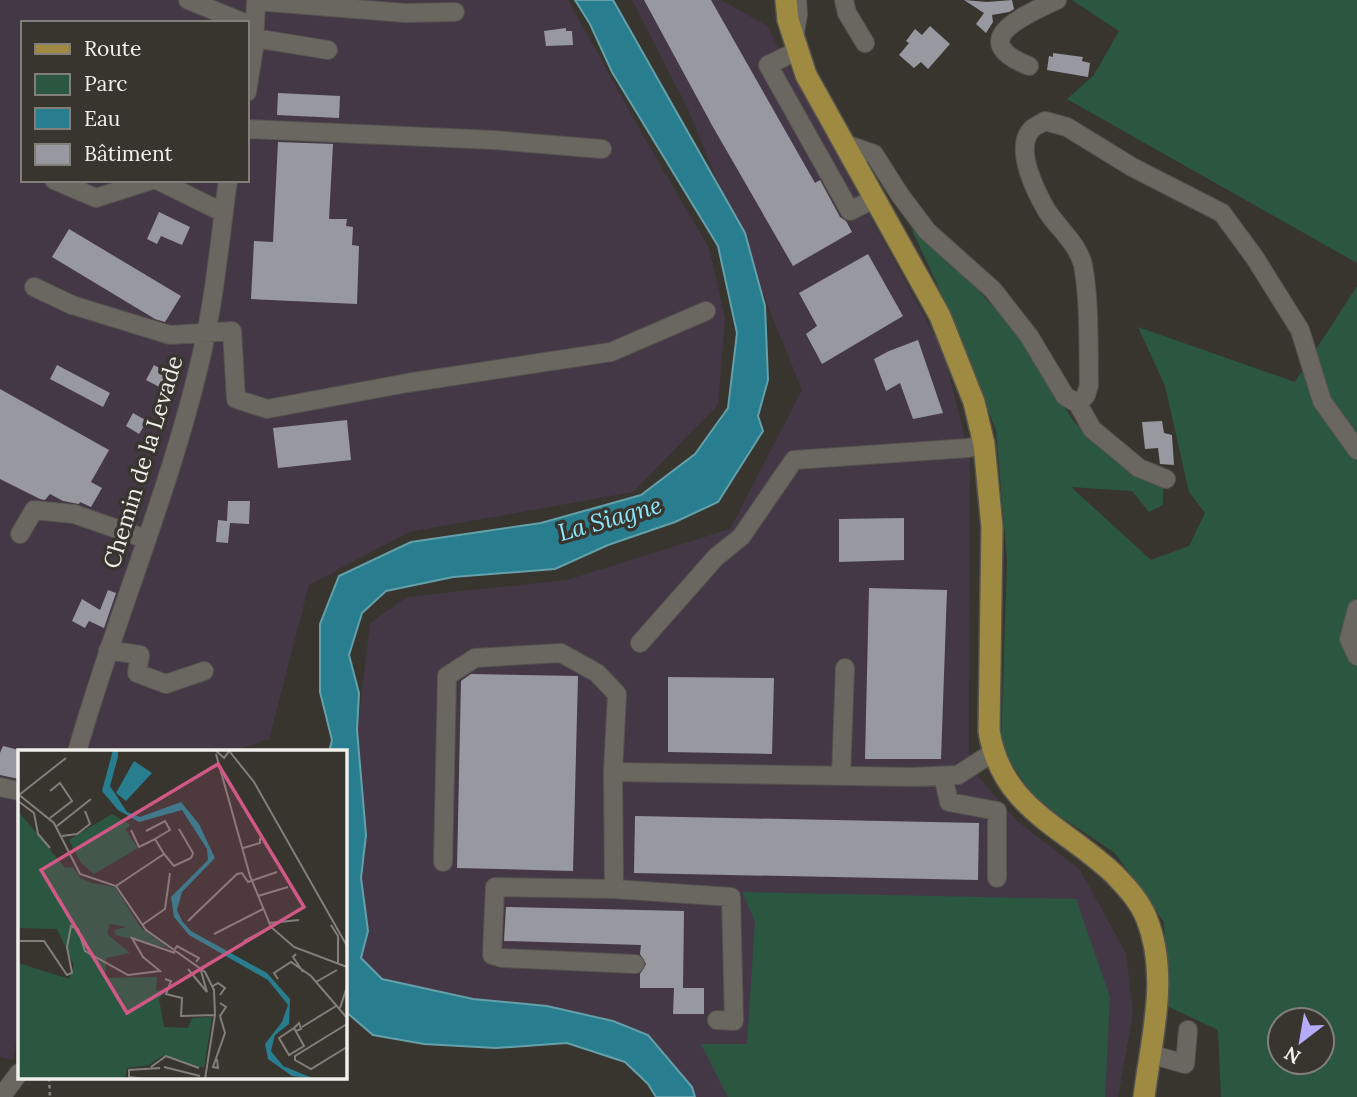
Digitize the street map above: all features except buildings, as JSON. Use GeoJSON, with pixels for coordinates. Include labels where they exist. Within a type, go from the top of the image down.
{"type":"FeatureCollection","features":[{"type":"Feature","properties":{"kind":"main road"},"geometry":{"type":"LineString","coordinates":[[786,0],[788,20],[806,75],[940,316],[974,402],[984,444],[992,527],[989,731],[992,753],[1009,785],[1028,808],[1098,859],[1132,892],[1146,917],[1153,940],[1158,985],[1144,1097]]}},
{"type":"Feature","properties":{"kind":"street"},"geometry":{"type":"LineString","coordinates":[[188,0],[236,21]]}},
{"type":"Feature","properties":{"kind":"street"},"geometry":{"type":"LineString","coordinates":[[248,70],[250,27],[256,0],[405,13],[455,12]]}},
{"type":"Feature","properties":{"kind":"street"},"geometry":{"type":"LineString","coordinates":[[797,0],[795,44],[768,65],[850,211],[874,199]]}},
{"type":"Feature","properties":{"kind":"street"},"geometry":{"type":"LineString","coordinates":[[844,0],[847,13],[865,43]]}},
{"type":"Feature","properties":{"kind":"street"},"geometry":{"type":"LineString","coordinates":[[1029,66],[1013,60],[1005,52],[1002,41],[1004,32],[1009,24],[1057,0]]}},
{"type":"Feature","properties":{"kind":"street"},"geometry":{"type":"LineString","coordinates":[[250,27],[328,50]]}},
{"type":"Feature","properties":{"kind":"street"},"geometry":{"type":"LineString","coordinates":[[1077,404],[1086,395],[1089,385],[1087,301],[1082,262],[1071,242],[1047,211],[1028,172],[1025,142],[1032,129],[1045,121],[1067,127],[1132,167],[1222,213],[1255,258],[1300,330],[1322,401],[1357,450]]}},
{"type":"Feature","properties":{"kind":"street"},"geometry":{"type":"LineString","coordinates":[[248,129],[494,139],[602,149]]}},
{"type":"Feature","properties":{"kind":"street"},"geometry":{"type":"LineString","coordinates":[[845,144],[874,154],[927,231],[993,290],[1029,336],[1065,396],[1077,404],[1092,429],[1139,468],[1166,479]]}},
{"type":"Feature","properties":{"kind":"street"},"geometry":{"type":"LineString","coordinates":[[59,182],[96,198],[148,182]]}},
{"type":"Feature","properties":{"kind":"street"},"geometry":{"type":"LineString","coordinates":[[159,182],[224,213]]}},
{"type":"Feature","properties":{"kind":"street","name":"Chemin de la Levade"},"geometry":{"type":"LineString","coordinates":[[78,750],[168,471],[202,353],[228,182]]}},
{"type":"Feature","properties":{"kind":"street"},"geometry":{"type":"LineString","coordinates":[[34,287],[72,305],[170,335],[232,331],[236,399],[267,409],[407,383],[611,352],[706,311]]}},
{"type":"Feature","properties":{"kind":"street"},"geometry":{"type":"LineString","coordinates":[[640,643],[716,557],[741,537],[794,460],[968,448],[984,444]]}},
{"type":"Feature","properties":{"kind":"street"},"geometry":{"type":"LineString","coordinates":[[20,534],[34,510],[74,514],[146,539]]}},
{"type":"Feature","properties":{"kind":"street"},"geometry":{"type":"LineString","coordinates":[[1357,608],[1349,639],[1357,656]]}},
{"type":"Feature","properties":{"kind":"street"},"geometry":{"type":"LineString","coordinates":[[108,650],[140,655],[137,673],[166,684],[204,671]]}},
{"type":"Feature","properties":{"kind":"street"},"geometry":{"type":"LineString","coordinates":[[443,862],[447,676],[475,658],[561,653],[597,673],[617,694],[613,772],[614,890]]}},
{"type":"Feature","properties":{"kind":"street"},"geometry":{"type":"LineString","coordinates":[[841,776],[845,668]]}},
{"type":"Feature","properties":{"kind":"street"},"geometry":{"type":"LineString","coordinates":[[613,772],[943,776],[958,775],[992,753]]}},
{"type":"Feature","properties":{"kind":"street"},"geometry":{"type":"LineString","coordinates":[[943,776],[949,802],[997,811],[996,878]]}},
{"type":"Feature","properties":{"kind":"street"},"geometry":{"type":"LineString","coordinates":[[0,787],[18,791]]}},
{"type":"Feature","properties":{"kind":"street"},"geometry":{"type":"LineString","coordinates":[[635,964],[503,958],[492,955],[495,887],[731,897],[734,1021],[717,1020]]}},
{"type":"Feature","properties":{"kind":"street"},"geometry":{"type":"LineString","coordinates":[[1150,1054],[1185,1064],[1188,1030]]}},
{"type":"Feature","properties":{"kind":"street"},"geometry":{"type":"LineString","coordinates":[[1,1097],[18,1074]]}},
{"type":"Feature","properties":{"kind":"street"},"geometry":{"type":"LineString","coordinates":[[18,1097],[22,1080]]}},
{"type":"Feature","properties":{"kind":"shaded area"},"geometry":{"type":"Polygon","coordinates":[[[0,0],[568,0],[709,248],[725,319],[718,405],[633,492],[409,532],[309,585],[269,739],[236,750],[18,750],[18,1032],[13,1060],[0,1057],[0,0]]]}},
{"type":"Feature","properties":{"kind":"shaded area"},"geometry":{"type":"Polygon","coordinates":[[[632,0],[721,0],[767,26],[944,353],[970,459],[969,766],[1016,820],[1080,870],[1126,953],[1133,1013],[1118,1097],[695,1097],[692,1087],[648,1035],[613,1021],[473,999],[382,979],[361,958],[346,828],[370,623],[407,597],[567,580],[730,529],[802,390],[688,109],[632,0]]]}},
{"type":"Feature","properties":{"kind":"green space"},"geometry":{"type":"Polygon","coordinates":[[[1072,0],[1357,0],[1357,263],[1067,99],[1094,75],[1119,31],[1072,0]]]}},
{"type":"Feature","properties":{"kind":"green space"},"geometry":{"type":"Polygon","coordinates":[[[911,228],[968,279],[1014,330],[1075,423],[1137,476],[1163,484],[1163,505],[1149,512],[1132,491],[1071,487],[1151,560],[1189,546],[1205,513],[1189,492],[1165,386],[1138,327],[1295,382],[1357,286],[1357,1097],[1221,1097],[1218,1030],[1167,1006],[1164,922],[1115,853],[1036,800],[1001,748],[1007,560],[996,430],[937,284],[911,228]]]}},
{"type":"Feature","properties":{"kind":"green space"},"geometry":{"type":"Polygon","coordinates":[[[742,892],[1076,899],[1110,997],[1105,1097],[728,1097],[701,1044],[747,1044],[755,921],[742,892]]]}},
{"type":"Feature","properties":{"kind":"water","name":"La Siagne"},"geometry":{"type":"Polygon","coordinates":[[[575,0],[613,0],[745,233],[765,306],[768,380],[758,416],[763,431],[718,502],[675,522],[608,545],[555,569],[453,577],[386,591],[362,613],[349,655],[359,693],[357,730],[366,835],[361,878],[368,931],[361,958],[382,979],[473,999],[547,1006],[613,1021],[648,1035],[692,1087],[695,1097],[656,1097],[648,1084],[625,1062],[567,1043],[496,1048],[424,1044],[373,1035],[346,1012],[346,750],[330,750],[332,740],[320,692],[320,624],[339,576],[411,542],[541,523],[641,495],[695,454],[728,408],[737,333],[718,246],[612,72],[590,24],[575,0]]]}}]}
